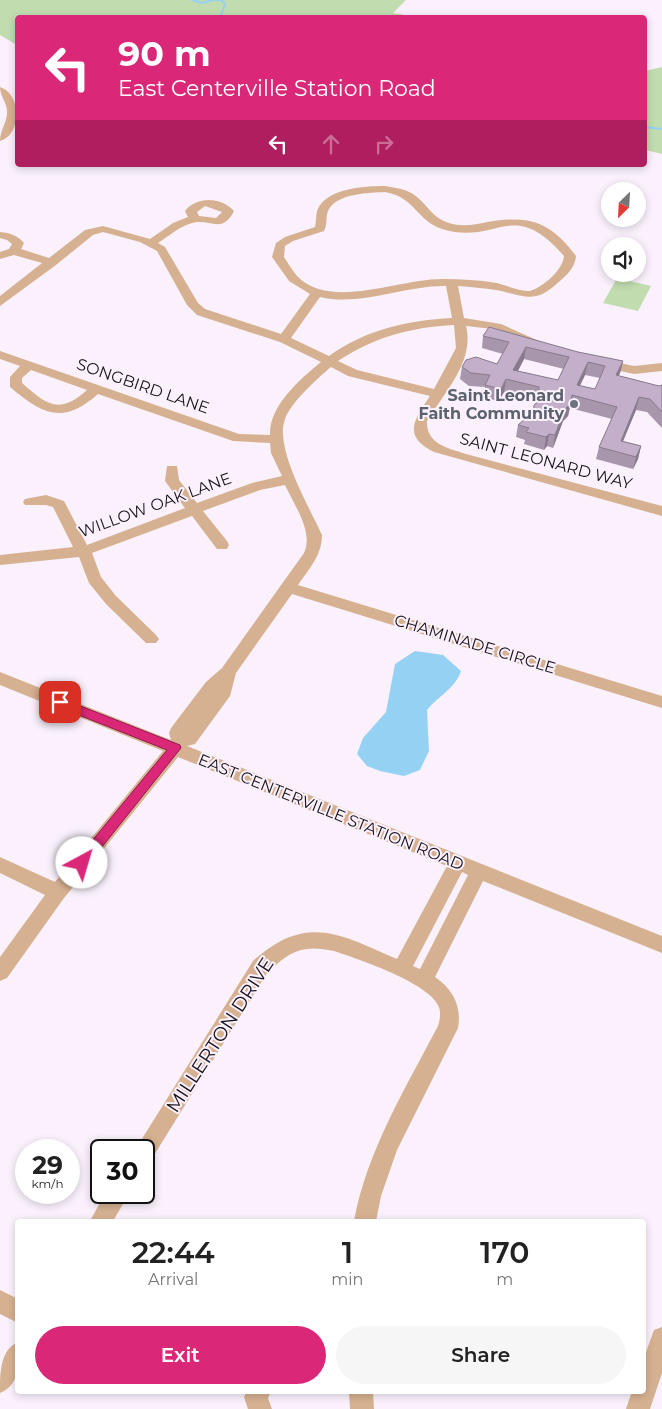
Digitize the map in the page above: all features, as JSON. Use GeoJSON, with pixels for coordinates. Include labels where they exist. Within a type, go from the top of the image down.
{"type":"FeatureCollection","features":[{"type":"Feature","properties":{"kind":"street"},"geometry":{"type":"LineString","coordinates":[[0,90],[10,102],[13,114],[9,126],[0,138]]}},
{"type":"Feature","properties":{"kind":"street"},"geometry":{"type":"LineString","coordinates":[[393,189],[411,196],[431,219],[449,228],[471,229],[512,222],[532,225],[546,230],[570,256],[564,271],[534,294],[524,294],[498,287],[452,283],[422,283],[346,296],[317,293],[302,287],[290,278],[278,258],[280,245],[289,239],[320,229],[323,210],[334,199],[372,190],[393,189]]}},
{"type":"Feature","properties":{"kind":"street"},"geometry":{"type":"LineString","coordinates":[[151,243],[170,230],[194,218]]}},
{"type":"Feature","properties":{"kind":"street"},"geometry":{"type":"LineString","coordinates":[[0,302],[89,232],[108,230],[151,243],[164,253],[195,308],[208,315],[284,339],[354,373],[437,394],[462,355],[464,341],[456,313],[452,283]]}},
{"type":"Feature","properties":{"kind":"street"},"geometry":{"type":"LineString","coordinates":[[0,235],[17,240],[18,246],[14,251],[0,256]]}},
{"type":"Feature","properties":{"kind":"street"},"geometry":{"type":"LineString","coordinates":[[14,251],[52,263]]}},
{"type":"Feature","properties":{"kind":"street"},"geometry":{"type":"LineString","coordinates":[[284,339],[317,293]]}},
{"type":"Feature","properties":{"kind":"street"},"geometry":{"type":"LineString","coordinates":[[0,972],[58,892],[178,745],[189,739],[224,692],[228,672],[311,555],[315,546],[315,535],[278,453],[276,439],[277,422],[285,408],[308,380],[330,360],[345,350],[378,334],[414,325],[459,321],[501,327],[555,350]]}},
{"type":"Feature","properties":{"kind":"street","name":"SONGBIRD LANE"},"geometry":{"type":"LineString","coordinates":[[0,356],[238,438],[276,439]]}},
{"type":"Feature","properties":{"kind":"street"},"geometry":{"type":"LineString","coordinates":[[590,360],[634,370],[662,367]]}},
{"type":"Feature","properties":{"kind":"street"},"geometry":{"type":"LineString","coordinates":[[29,365],[16,377],[15,384],[48,409],[58,410],[74,406],[96,388]]}},
{"type":"Feature","properties":{"kind":"street","name":"SAINT LEONARD WAY"},"geometry":{"type":"LineString","coordinates":[[437,394],[420,421],[418,429],[423,439],[441,450],[662,511]]}},
{"type":"Feature","properties":{"kind":"street"},"geometry":{"type":"LineString","coordinates":[[172,469],[172,481],[222,545]]}},
{"type":"Feature","properties":{"kind":"street","name":"WILLOW OAK LANE"},"geometry":{"type":"LineString","coordinates":[[0,560],[84,551],[257,486],[290,479]]}},
{"type":"Feature","properties":{"kind":"street"},"geometry":{"type":"LineString","coordinates":[[30,502],[46,500],[59,504],[78,544],[84,551],[94,579],[111,600],[152,640]]}},
{"type":"Feature","properties":{"kind":"street","name":"CHAMINADE CIRCLE"},"geometry":{"type":"LineString","coordinates":[[288,587],[662,702]]}},
{"type":"Feature","properties":{"kind":"street","name":"EAST CENTERVILLE STATION ROAD"},"geometry":{"type":"LineString","coordinates":[[0,678],[178,745],[478,873],[662,946]]}},
{"type":"Feature","properties":{"kind":"street"},"geometry":{"type":"LineString","coordinates":[[401,970],[457,864]]}},
{"type":"Feature","properties":{"kind":"street"},"geometry":{"type":"LineString","coordinates":[[0,865],[58,892]]}},
{"type":"Feature","properties":{"kind":"street"},"geometry":{"type":"LineString","coordinates":[[364,1219],[381,1162],[448,1028],[451,1017],[444,997],[437,988],[424,980],[478,873]]}},
{"type":"Feature","properties":{"kind":"street","name":"MILLERTON DRIVE"},"geometry":{"type":"LineString","coordinates":[[153,1139],[260,967],[274,952],[296,941],[325,939],[424,980]]}},
{"type":"Feature","properties":{"kind":"street"},"geometry":{"type":"LineString","coordinates":[[102,1219],[112,1204]]}},
{"type":"Feature","properties":{"kind":"street"},"geometry":{"type":"LineString","coordinates":[[0,1301],[15,1310]]}},
{"type":"Feature","properties":{"kind":"street"},"geometry":{"type":"LineString","coordinates":[[646,1385],[662,1338]]}},
{"type":"Feature","properties":{"kind":"street"},"geometry":{"type":"LineString","coordinates":[[0,1381],[15,1358]]}},
{"type":"Feature","properties":{"kind":"street"},"geometry":{"type":"LineString","coordinates":[[258,1394],[256,1397],[260,1409]]}},
{"type":"Feature","properties":{"kind":"street"},"geometry":{"type":"LineString","coordinates":[[361,1394],[362,1409]]}},
{"type":"Feature","properties":{"kind":"street"},"geometry":{"type":"LineString","coordinates":[[638,1409],[643,1394]]}},
{"type":"Feature","properties":{"kind":"green space"},"geometry":{"type":"Polygon","coordinates":[[[0,0],[406,0],[393,13],[405,15],[15,15],[15,44],[0,35],[0,0]]]}},
{"type":"Feature","properties":{"kind":"green space"},"geometry":{"type":"Polygon","coordinates":[[[662,67],[662,154],[647,150],[647,71],[662,67]]]}},
{"type":"Feature","properties":{"kind":"green space"},"geometry":{"type":"Polygon","coordinates":[[[615,282],[634,282],[651,286],[638,311],[603,303],[615,282]]]}},
{"type":"Feature","properties":{"kind":"water"},"geometry":{"type":"Polygon","coordinates":[[[415,651],[443,655],[461,671],[451,688],[427,710],[429,751],[420,770],[404,776],[367,766],[357,754],[363,738],[386,712],[395,664],[415,651]]]}},
{"type":"Feature","properties":{"kind":"building"},"geometry":{"type":"Polygon","coordinates":[[[489,327],[578,352],[623,361],[616,375],[659,386],[662,385],[662,412],[650,399],[639,397],[621,441],[641,446],[636,457],[599,447],[617,407],[572,395],[570,404],[565,409],[555,435],[549,434],[546,437],[526,432],[529,428],[518,425],[534,411],[534,405],[539,401],[539,387],[506,379],[501,389],[485,385],[490,375],[471,373],[462,367],[466,360],[476,357],[497,364],[509,342],[483,336],[489,327]],[[526,347],[513,370],[558,380],[569,357],[526,347]],[[588,362],[577,385],[595,389],[605,366],[588,362]]]}},
{"type":"Feature","properties":{"kind":"waterway"},"geometry":{"type":"LineString","coordinates":[[192,0],[202,3],[213,0]]}},
{"type":"Feature","properties":{"kind":"waterway"},"geometry":{"type":"LineString","coordinates":[[215,0],[221,0],[225,4],[221,15]]}},
{"type":"Feature","properties":{"kind":"waterway"},"geometry":{"type":"LineString","coordinates":[[647,127],[662,129]]}},
{"type":"Feature","properties":{"kind":"place","name":"Saint Leonard Faith Community"},"geometry":{"type":"Point","coordinates":[574,404]}},
{"type":"Feature","properties":{"kind":"route"},"geometry":{"type":"LineString","coordinates":[[60,702],[176,748],[82,863]]}}]}
